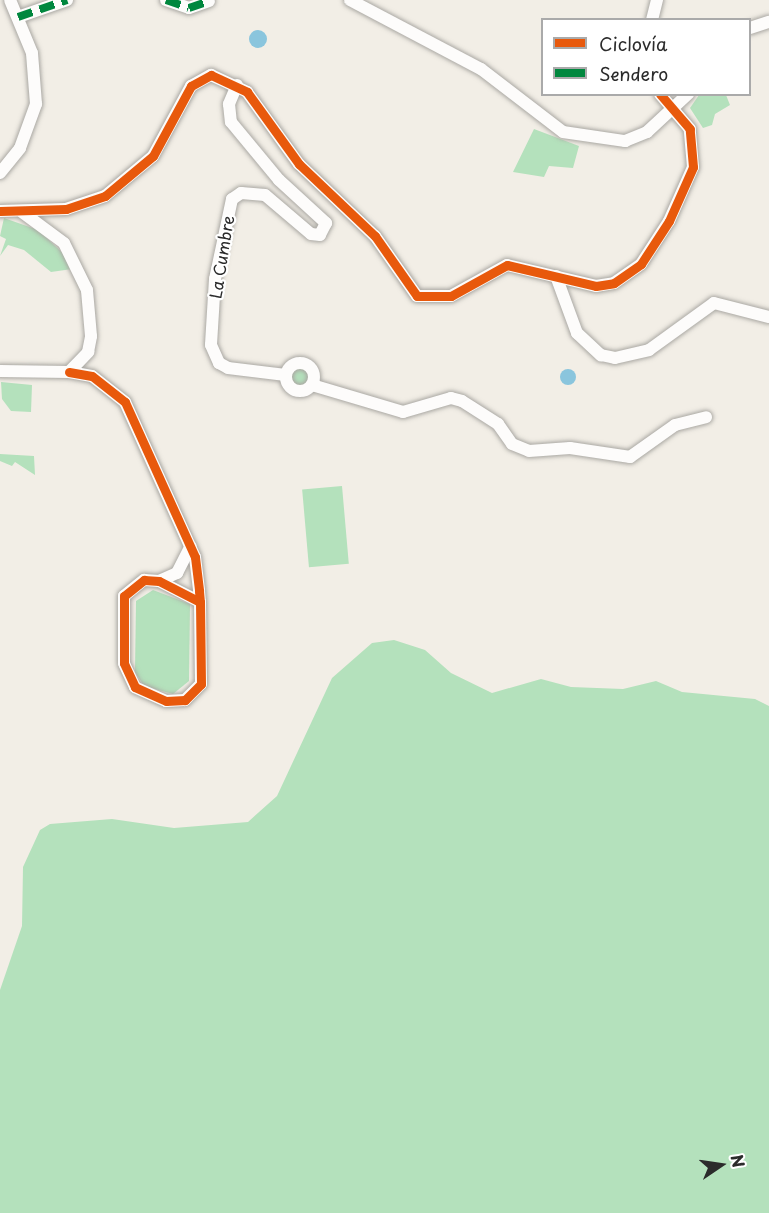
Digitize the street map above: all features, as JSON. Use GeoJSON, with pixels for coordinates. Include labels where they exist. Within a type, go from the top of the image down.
{"type":"FeatureCollection","features":[{"type":"Feature","properties":{"kind":"street"},"geometry":{"type":"LineString","coordinates":[[0,173],[20,148],[36,104],[32,53],[10,0]]}},
{"type":"Feature","properties":{"kind":"street"},"geometry":{"type":"LineString","coordinates":[[18,17],[67,0]]}},
{"type":"Feature","properties":{"kind":"street"},"geometry":{"type":"LineString","coordinates":[[166,0],[189,8],[209,1]]}},
{"type":"Feature","properties":{"kind":"street"},"geometry":{"type":"LineString","coordinates":[[350,0],[481,69],[563,132],[626,141],[676,111],[687,96]]}},
{"type":"Feature","properties":{"kind":"street"},"geometry":{"type":"LineString","coordinates":[[652,18],[657,0]]}},
{"type":"Feature","properties":{"kind":"street"},"geometry":{"type":"LineString","coordinates":[[751,28],[769,22]]}},
{"type":"Feature","properties":{"kind":"street"},"geometry":{"type":"LineString","coordinates":[[1,210],[22,212],[66,209],[105,196],[153,156],[191,86],[212,75],[237,85],[270,121],[299,164],[375,236],[417,296],[451,296],[507,265],[596,286],[614,283],[641,264],[669,221],[693,166],[690,129],[662,96]]}},
{"type":"Feature","properties":{"kind":"street","name":"La Cumbre"},"geometry":{"type":"LineString","coordinates":[[237,85],[229,104],[231,122],[279,180],[326,222],[320,236],[311,234],[265,195],[241,193],[232,199],[215,279],[211,345],[219,363],[228,368],[285,375]]}},
{"type":"Feature","properties":{"kind":"street"},"geometry":{"type":"LineString","coordinates":[[22,212],[64,243],[87,290],[91,336],[88,351],[69,372]]}},
{"type":"Feature","properties":{"kind":"street"},"geometry":{"type":"LineString","coordinates":[[556,276],[577,333],[601,355],[615,358],[649,350],[714,303],[769,317]]}},
{"type":"Feature","properties":{"kind":"street"},"geometry":{"type":"LineString","coordinates":[[312,385],[313,371],[307,364],[293,364],[285,375],[295,390],[312,385],[403,412],[440,400],[462,401],[498,424],[512,444],[529,451],[570,448],[630,458],[675,425],[706,417]]}},
{"type":"Feature","properties":{"kind":"street"},"geometry":{"type":"LineString","coordinates":[[0,371],[69,372],[92,376],[125,402],[190,546],[200,602],[201,684],[195,694],[166,701],[135,687],[124,663],[124,596],[144,580],[159,581],[200,602]]}},
{"type":"Feature","properties":{"kind":"street"},"geometry":{"type":"LineString","coordinates":[[159,581],[177,573],[190,546]]}},
{"type":"Feature","properties":{"kind":"green space"},"geometry":{"type":"Polygon","coordinates":[[[698,96],[726,96],[730,105],[715,114],[712,125],[703,128],[690,108],[698,96]]]}},
{"type":"Feature","properties":{"kind":"green space"},"geometry":{"type":"Polygon","coordinates":[[[534,129],[579,146],[573,168],[549,166],[544,177],[513,172],[534,129]]]}},
{"type":"Feature","properties":{"kind":"green space"},"geometry":{"type":"Polygon","coordinates":[[[4,218],[38,230],[66,256],[72,269],[51,272],[24,250],[8,245],[0,256],[6,239],[0,236],[4,218]]]}},
{"type":"Feature","properties":{"kind":"green space"},"geometry":{"type":"Polygon","coordinates":[[[300,363],[310,367],[314,377],[310,387],[300,391],[290,387],[286,377],[290,367],[300,363]]]}},
{"type":"Feature","properties":{"kind":"green space"},"geometry":{"type":"Polygon","coordinates":[[[1,382],[32,385],[31,412],[11,411],[2,399],[1,382]]]}},
{"type":"Feature","properties":{"kind":"green space"},"geometry":{"type":"Polygon","coordinates":[[[0,454],[34,456],[35,475],[15,462],[12,466],[0,461],[0,454]]]}},
{"type":"Feature","properties":{"kind":"green space"},"geometry":{"type":"Polygon","coordinates":[[[342,486],[349,564],[309,567],[302,489],[342,486]]]}},
{"type":"Feature","properties":{"kind":"green space"},"geometry":{"type":"Polygon","coordinates":[[[153,590],[190,604],[189,681],[173,694],[144,686],[135,672],[136,601],[153,590]]]}},
{"type":"Feature","properties":{"kind":"green space"},"geometry":{"type":"Polygon","coordinates":[[[394,640],[425,650],[451,673],[492,693],[541,679],[571,687],[623,689],[656,681],[682,692],[755,699],[769,706],[769,1213],[0,1213],[0,990],[22,926],[23,867],[40,830],[50,824],[112,819],[174,828],[248,822],[277,796],[332,678],[372,643],[394,640]]]}},
{"type":"Feature","properties":{"kind":"water"},"geometry":{"type":"Polygon","coordinates":[[[258,30],[264,33],[267,39],[264,45],[258,48],[252,45],[249,39],[252,33],[258,30]]]}},
{"type":"Feature","properties":{"kind":"water"},"geometry":{"type":"Polygon","coordinates":[[[568,369],[574,371],[576,377],[574,383],[568,385],[562,383],[560,377],[562,371],[568,369]]]}},
{"type":"Feature","properties":{"kind":"marked path"},"geometry":{"type":"LineString","coordinates":[[18,17],[67,0]]}},
{"type":"Feature","properties":{"kind":"marked path"},"geometry":{"type":"LineString","coordinates":[[166,0],[189,8],[209,1]]}},
{"type":"Feature","properties":{"kind":"cycle path"},"geometry":{"type":"LineString","coordinates":[[0,211],[66,209],[105,196],[153,156],[191,86],[211,75],[247,92],[299,164],[375,236],[417,296],[451,296],[507,265],[596,286],[614,283],[641,264],[669,221],[693,167],[690,129],[662,96]]}},
{"type":"Feature","properties":{"kind":"cycle path"},"geometry":{"type":"LineString","coordinates":[[69,372],[92,376],[125,402],[195,557],[200,602],[201,684],[185,700],[166,701],[135,687],[124,663],[124,596],[144,580],[159,581],[200,602]]}}]}
